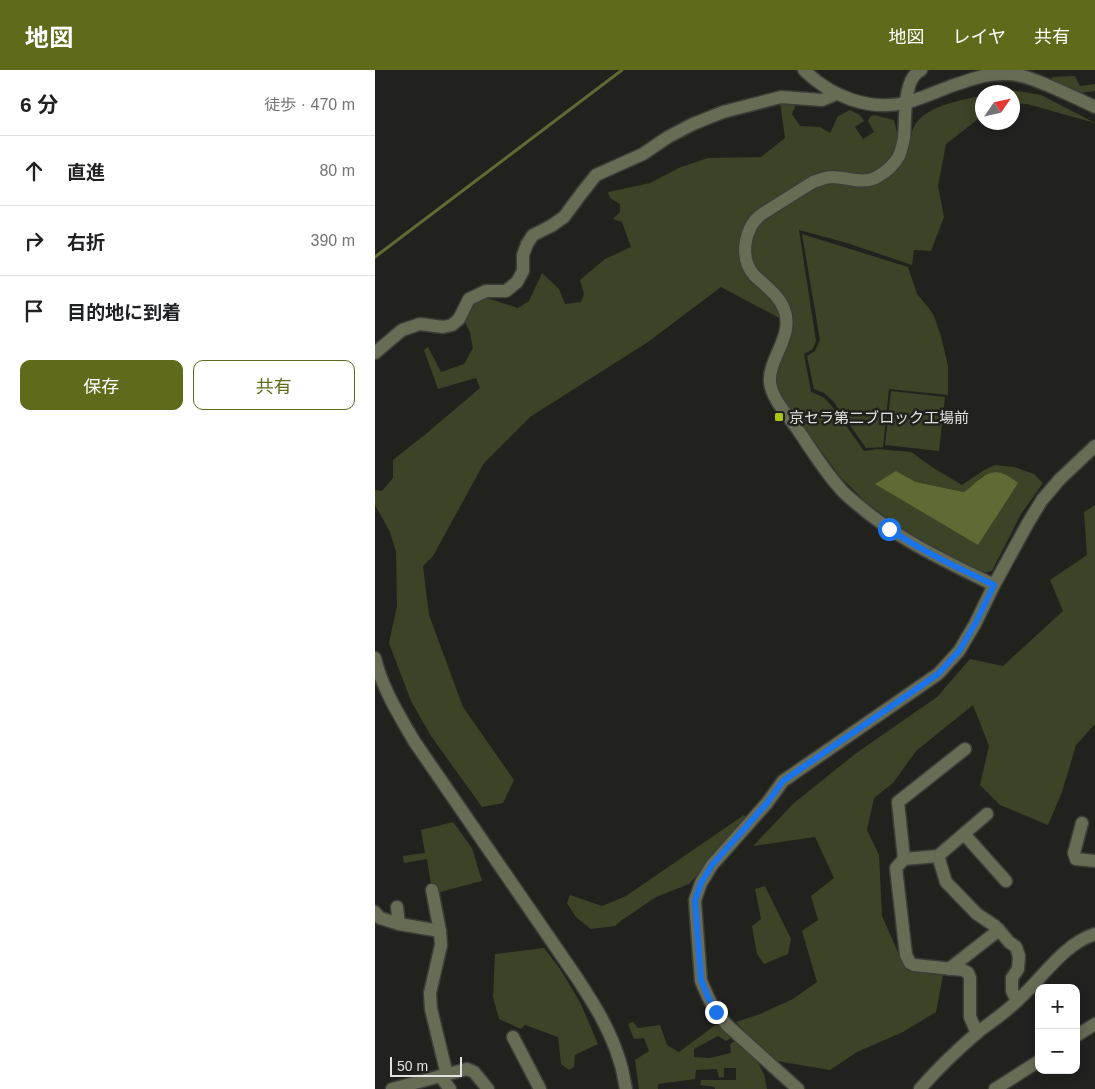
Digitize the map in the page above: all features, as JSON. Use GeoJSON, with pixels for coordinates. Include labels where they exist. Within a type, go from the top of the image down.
{"type":"FeatureCollection","features":[{"type":"Feature","properties":{"kind":"street"},"geometry":{"type":"LineString","coordinates":[[804,70],[836,94],[849,100],[879,105],[905,103],[984,75],[1008,74],[1026,77],[1076,97],[1095,107]]}},
{"type":"Feature","properties":{"kind":"street"},"geometry":{"type":"LineString","coordinates":[[921,70],[917,72],[909,84],[905,103],[904,139],[893,165],[875,178],[867,181],[834,177],[813,182],[762,214],[755,219],[747,236],[747,258],[753,274],[775,294],[786,314],[784,336],[771,371],[770,381],[773,392],[838,487],[876,520],[902,537],[942,560],[994,585]]}},
{"type":"Feature","properties":{"kind":"street"},"geometry":{"type":"LineString","coordinates":[[375,353],[402,330],[420,324],[443,327],[452,325],[459,319],[469,299],[486,291],[506,291],[517,282],[523,271],[523,255],[533,235],[564,217],[596,175],[643,154],[685,128],[723,112],[781,97],[822,100],[836,94]]}},
{"type":"Feature","properties":{"kind":"street"},"geometry":{"type":"LineString","coordinates":[[798,1089],[727,1025],[716,1012],[708,997],[701,980],[695,900],[701,883],[712,865],[767,803],[783,781],[938,674],[959,651],[975,624],[1027,522],[1060,479],[1095,446]]}},
{"type":"Feature","properties":{"kind":"street"},"geometry":{"type":"LineString","coordinates":[[375,658],[377,668],[394,706],[414,741],[595,1007],[618,1055],[626,1089]]}},
{"type":"Feature","properties":{"kind":"street"},"geometry":{"type":"LineString","coordinates":[[904,859],[898,802],[965,749]]}},
{"type":"Feature","properties":{"kind":"street"},"geometry":{"type":"LineString","coordinates":[[977,1033],[970,1017],[970,978],[968,973],[963,970],[914,965],[910,963],[906,955],[896,868],[904,859],[938,856],[987,814]]}},
{"type":"Feature","properties":{"kind":"street"},"geometry":{"type":"LineString","coordinates":[[1082,823],[1074,853],[1076,859],[1095,861]]}},
{"type":"Feature","properties":{"kind":"street"},"geometry":{"type":"LineString","coordinates":[[964,834],[1006,882]]}},
{"type":"Feature","properties":{"kind":"street"},"geometry":{"type":"LineString","coordinates":[[938,856],[946,882],[977,914],[995,926],[1016,947],[1019,956],[1017,969],[1012,978],[1012,991],[1017,1001]]}},
{"type":"Feature","properties":{"kind":"street"},"geometry":{"type":"LineString","coordinates":[[432,890],[441,931],[441,945],[430,993],[431,1009],[444,1076],[451,1089]]}},
{"type":"Feature","properties":{"kind":"street"},"geometry":{"type":"LineString","coordinates":[[397,907],[399,924]]}},
{"type":"Feature","properties":{"kind":"street"},"geometry":{"type":"LineString","coordinates":[[375,912],[380,918],[399,924],[441,931]]}},
{"type":"Feature","properties":{"kind":"street"},"geometry":{"type":"LineString","coordinates":[[949,969],[999,930]]}},
{"type":"Feature","properties":{"kind":"street"},"geometry":{"type":"LineString","coordinates":[[920,1089],[937,1069],[977,1033],[1017,1001],[1067,950],[1095,934]]}},
{"type":"Feature","properties":{"kind":"street"},"geometry":{"type":"LineString","coordinates":[[1080,1033],[1095,1024]]}},
{"type":"Feature","properties":{"kind":"street"},"geometry":{"type":"LineString","coordinates":[[513,1037],[539,1089]]}},
{"type":"Feature","properties":{"kind":"street"},"geometry":{"type":"LineString","coordinates":[[995,1089],[1008,1085],[1035,1064]]}},
{"type":"Feature","properties":{"kind":"street"},"geometry":{"type":"LineString","coordinates":[[392,1089],[411,1087],[467,1069],[474,1072],[488,1089]]}},
{"type":"Feature","properties":{"kind":"shaded area"},"geometry":{"type":"Polygon","coordinates":[[[1075,76],[1080,86],[1095,84],[1095,91],[1082,93],[1052,81],[1052,77],[1075,76]]]}},
{"type":"Feature","properties":{"kind":"shaded area"},"geometry":{"type":"Polygon","coordinates":[[[1020,92],[1041,95],[1095,123],[1020,104],[1020,92]]]}},
{"type":"Feature","properties":{"kind":"shaded area"},"geometry":{"type":"Polygon","coordinates":[[[975,97],[975,121],[946,144],[938,186],[944,217],[931,251],[914,250],[912,265],[847,243],[799,230],[816,341],[813,349],[804,354],[811,392],[823,397],[831,405],[864,451],[877,449],[911,452],[962,485],[995,465],[1014,467],[1034,474],[1043,483],[1021,514],[992,571],[984,573],[926,544],[867,503],[841,478],[789,407],[779,389],[777,373],[793,330],[781,319],[721,287],[648,342],[530,417],[484,463],[433,556],[423,566],[429,615],[463,707],[514,780],[503,803],[482,807],[431,736],[411,701],[389,643],[397,606],[396,552],[390,532],[375,505],[375,490],[382,491],[393,478],[393,460],[480,388],[476,378],[438,389],[424,350],[428,347],[441,372],[464,364],[473,348],[470,333],[464,319],[471,303],[484,297],[518,308],[529,301],[542,273],[559,289],[565,304],[581,302],[584,294],[580,280],[605,259],[631,247],[622,222],[613,219],[620,212],[620,204],[610,198],[608,192],[650,183],[681,167],[708,158],[761,157],[785,138],[780,102],[797,102],[792,114],[800,126],[820,127],[830,133],[838,116],[850,110],[860,115],[864,121],[855,127],[863,139],[874,132],[868,121],[870,117],[874,115],[894,120],[898,137],[908,148],[910,136],[918,121],[933,110],[953,102],[975,97]],[[896,471],[978,545],[983,476],[964,492],[916,482],[896,471]]]}},
{"type":"Feature","properties":{"kind":"shaded area"},"geometry":{"type":"Polygon","coordinates":[[[802,234],[908,267],[917,294],[934,316],[948,366],[948,395],[889,389],[883,447],[866,448],[833,401],[824,393],[814,389],[807,356],[815,351],[820,340],[802,234]]]}},
{"type":"Feature","properties":{"kind":"shaded area"},"geometry":{"type":"Polygon","coordinates":[[[891,391],[945,397],[939,451],[885,445],[891,391]]]}},
{"type":"Feature","properties":{"kind":"shaded area"},"geometry":{"type":"Polygon","coordinates":[[[896,471],[916,482],[964,492],[984,476],[995,472],[1002,473],[1018,483],[978,545],[875,484],[896,471]]]}},
{"type":"Feature","properties":{"kind":"shaded area"},"geometry":{"type":"Polygon","coordinates":[[[1095,505],[1095,724],[1076,745],[1062,792],[1048,825],[1000,805],[980,785],[989,746],[973,705],[916,751],[893,783],[874,798],[867,830],[879,855],[882,916],[900,957],[944,970],[936,1012],[903,1032],[857,1052],[830,1070],[771,1060],[736,1022],[760,1014],[793,999],[817,982],[802,931],[818,920],[811,896],[834,878],[815,837],[753,846],[794,803],[855,754],[937,697],[970,659],[1003,666],[1063,611],[1050,580],[1087,555],[1084,512],[1095,505]]]}},
{"type":"Feature","properties":{"kind":"shaded area"},"geometry":{"type":"Polygon","coordinates":[[[744,815],[748,820],[689,884],[656,897],[615,926],[591,929],[576,917],[567,903],[570,895],[602,906],[626,896],[744,815]]]}},
{"type":"Feature","properties":{"kind":"shaded area"},"geometry":{"type":"Polygon","coordinates":[[[453,822],[472,848],[482,881],[440,892],[431,884],[427,859],[404,863],[403,856],[425,853],[421,830],[453,822]]]}},
{"type":"Feature","properties":{"kind":"shaded area"},"geometry":{"type":"Polygon","coordinates":[[[765,886],[791,939],[788,954],[764,964],[757,954],[752,926],[761,919],[755,889],[765,886]]]}},
{"type":"Feature","properties":{"kind":"shaded area"},"geometry":{"type":"Polygon","coordinates":[[[544,948],[560,969],[580,1002],[598,1044],[575,1055],[574,1067],[569,1070],[561,1064],[558,1037],[525,1025],[521,1029],[499,1019],[493,997],[495,954],[544,948]]]}},
{"type":"Feature","properties":{"kind":"shaded area"},"geometry":{"type":"Polygon","coordinates":[[[633,1022],[638,1028],[660,1025],[667,1045],[679,1052],[718,1023],[731,1038],[726,1041],[718,1036],[694,1049],[694,1057],[710,1058],[731,1053],[730,1044],[735,1041],[756,1059],[764,1074],[767,1089],[715,1089],[715,1087],[700,1085],[701,1080],[736,1080],[736,1068],[724,1068],[724,1077],[719,1078],[717,1069],[696,1070],[695,1079],[658,1084],[658,1089],[639,1089],[635,1060],[649,1051],[644,1038],[634,1039],[628,1024],[633,1022]]]}},
{"type":"Feature","properties":{"kind":"waterway"},"geometry":{"type":"LineString","coordinates":[[375,257],[622,70]]}},
{"type":"Feature","properties":{"kind":"place","name":"京セラ第二ブロック工場前"},"geometry":{"type":"Point","coordinates":[779,417]}},
{"type":"Feature","properties":{"kind":"route"},"geometry":{"type":"LineString","coordinates":[[716,1012],[701,980],[695,900],[701,883],[712,865],[767,803],[783,781],[938,674],[959,651],[994,585],[942,560],[889,529]]}}]}
